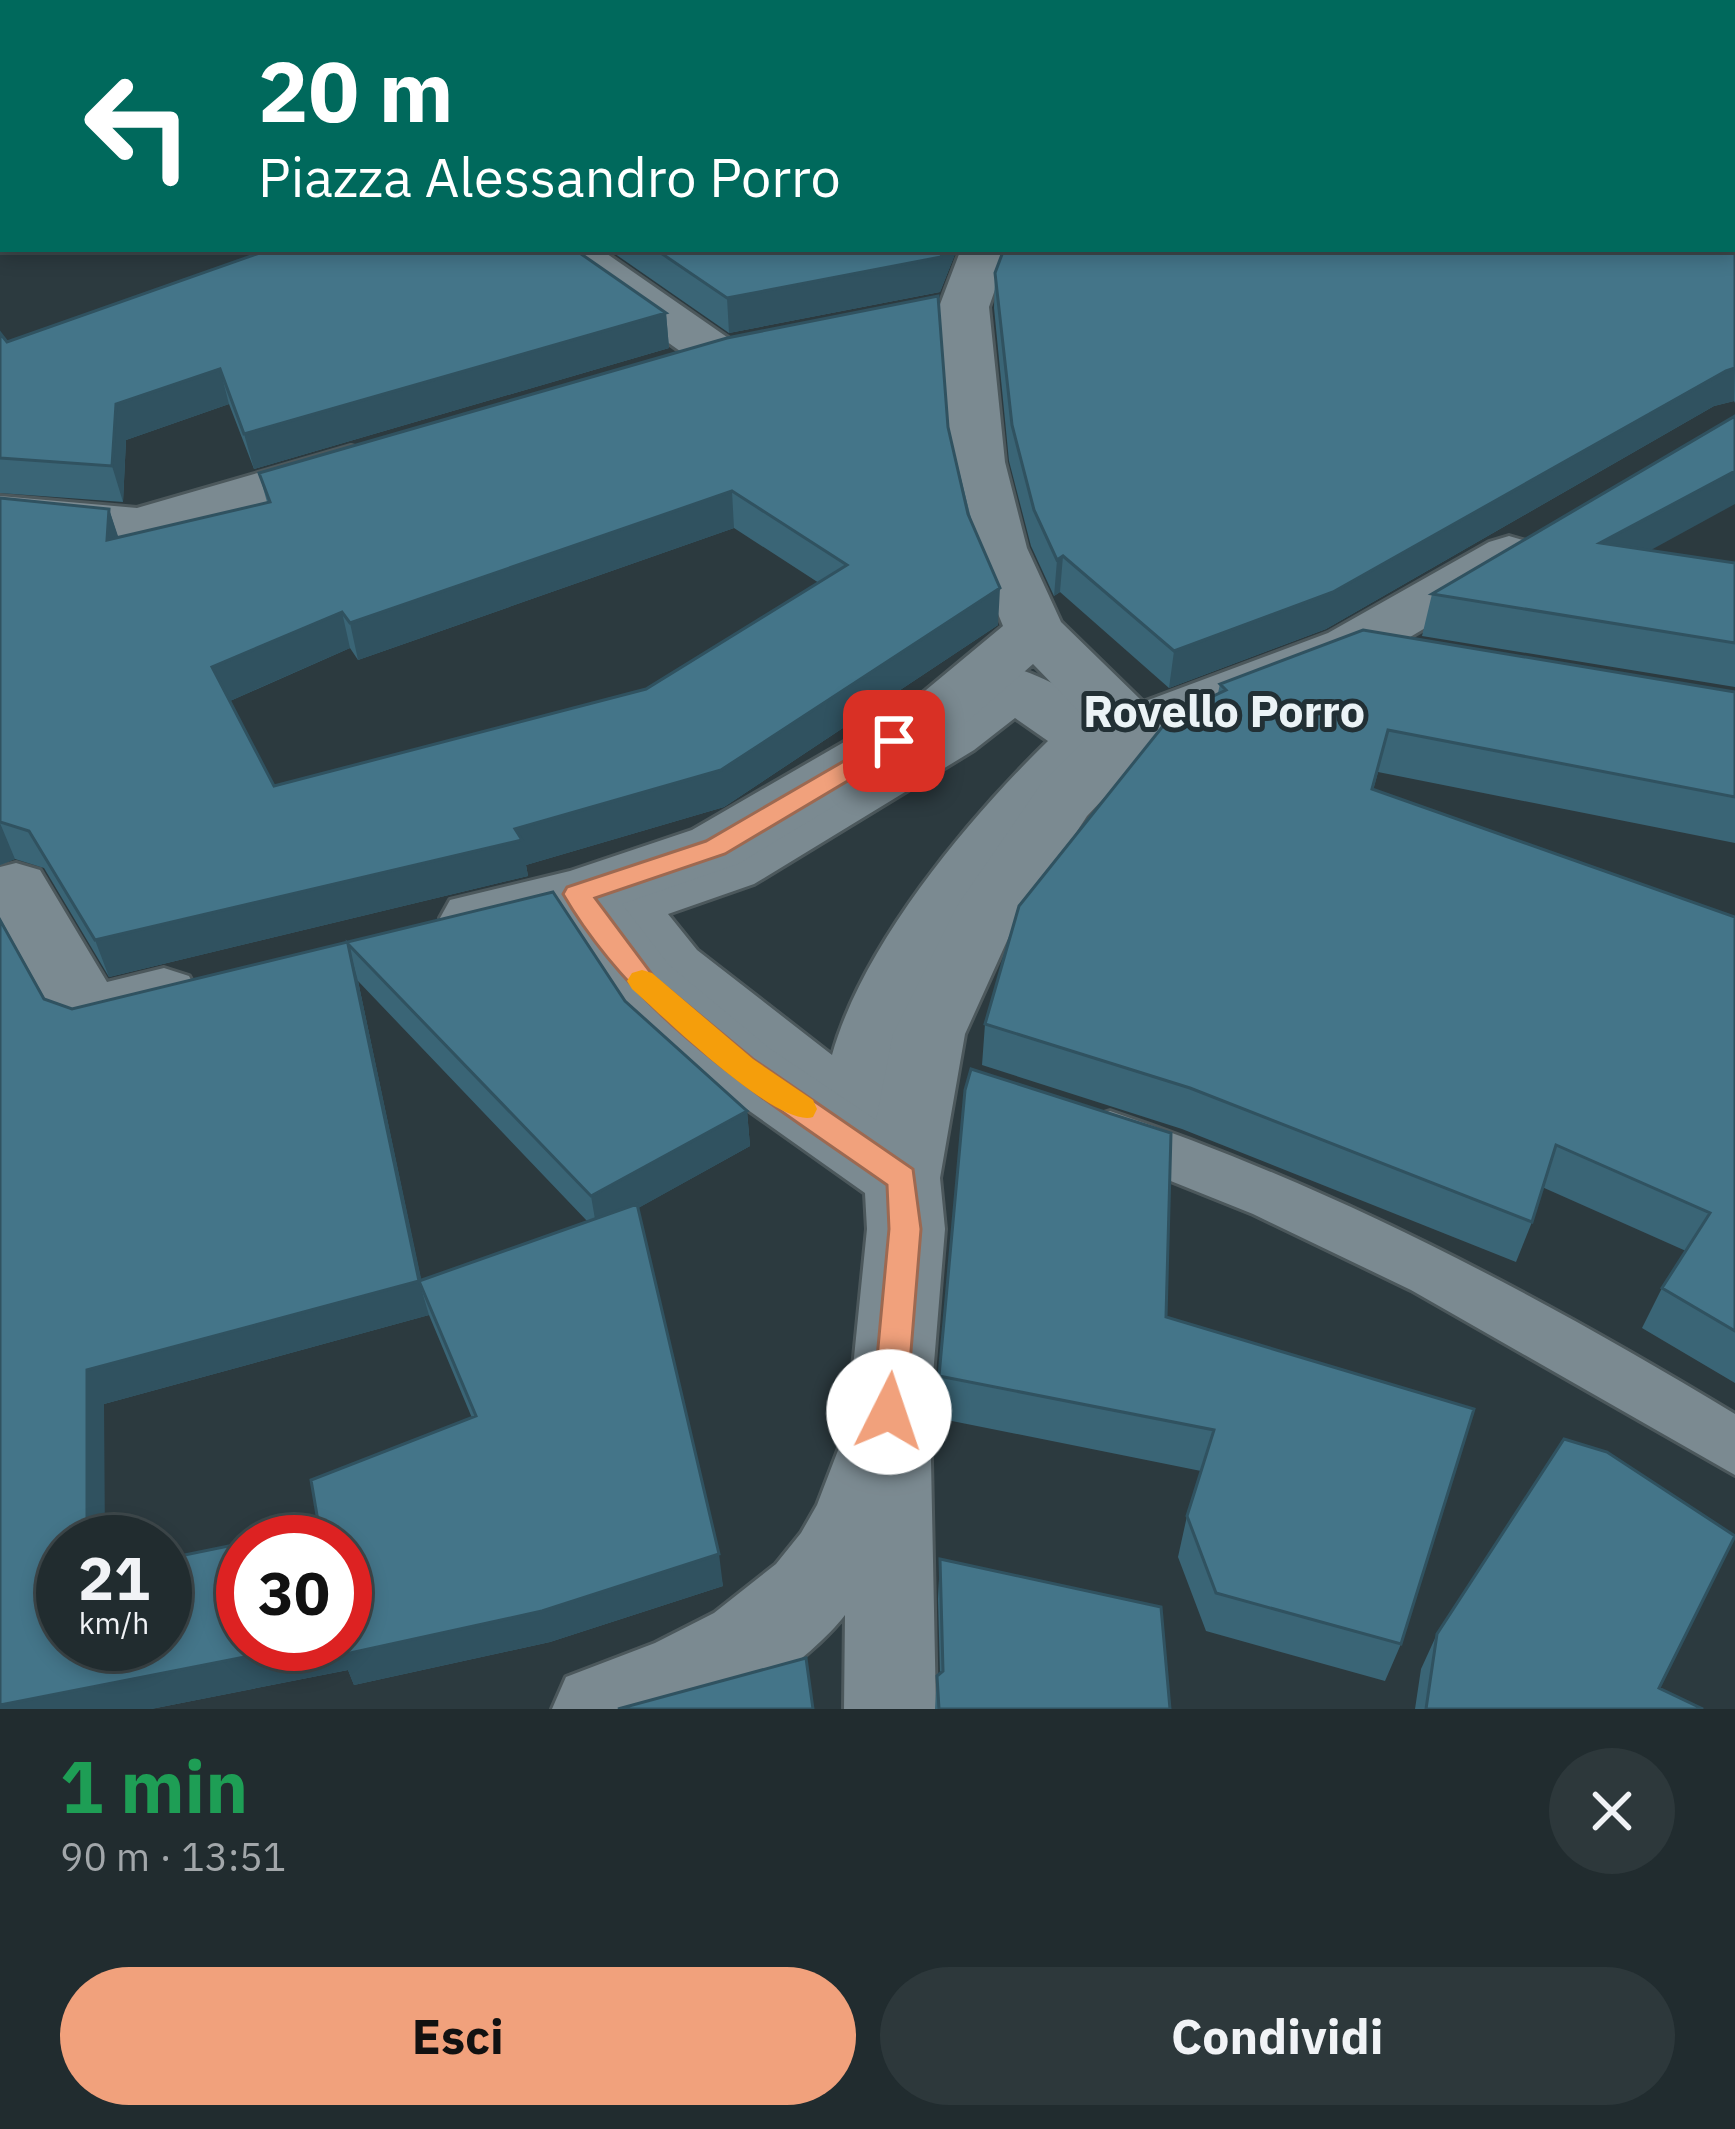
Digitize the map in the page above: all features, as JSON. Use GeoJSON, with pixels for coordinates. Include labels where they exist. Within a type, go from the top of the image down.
{"type":"FeatureCollection","features":[{"type":"Feature","properties":{"kind":"street"},"geometry":{"type":"LineString","coordinates":[[573,252],[741,350],[652,374]]}},
{"type":"Feature","properties":{"kind":"street"},"geometry":{"type":"LineString","coordinates":[[983,252],[942,312],[999,548],[1035,631],[1111,734]]}},
{"type":"Feature","properties":{"kind":"street"},"geometry":{"type":"LineString","coordinates":[[0,513],[139,525],[406,446]]}},
{"type":"Feature","properties":{"kind":"street"},"geometry":{"type":"LineString","coordinates":[[1111,734],[1014,688],[952,735],[731,867],[623,904],[672,968],[857,1115],[876,1029],[940,912],[1039,786],[1111,734],[1349,647],[1556,526]]}},
{"type":"Feature","properties":{"kind":"street"},"geometry":{"type":"LineString","coordinates":[[416,932],[577,894],[715,848],[930,720],[1035,631]]}},
{"type":"Feature","properties":{"kind":"street"},"geometry":{"type":"LineString","coordinates":[[1349,647],[1438,662]]}},
{"type":"Feature","properties":{"kind":"street"},"geometry":{"type":"LineString","coordinates":[[890,1709],[889,1412],[905,1229],[902,1178],[944,1080],[929,1034],[981,924],[1111,734]]}},
{"type":"Feature","properties":{"kind":"street"},"geometry":{"type":"LineString","coordinates":[[16,886],[89,1015],[218,982]]}},
{"type":"Feature","properties":{"kind":"street"},"geometry":{"type":"LineString","coordinates":[[577,894],[644,984],[743,1068],[902,1178]]}},
{"type":"Feature","properties":{"kind":"street"},"geometry":{"type":"LineString","coordinates":[[598,1709],[679,1683],[762,1634],[810,1595],[852,1527],[889,1412]]}},
{"type":"Feature","properties":{"kind":"lane"},"geometry":{"type":"LineString","coordinates":[[1056,1113],[1232,1177],[1432,1273],[1636,1384],[1735,1447]]}},
{"type":"Feature","properties":{"kind":"building"},"geometry":{"type":"Polygon","coordinates":[[[262,252],[578,252],[666,313],[244,434],[220,369],[116,404],[112,466],[0,458],[0,333],[7,342],[262,252]]]}},
{"type":"Feature","properties":{"kind":"building"},"geometry":{"type":"Polygon","coordinates":[[[659,252],[943,252],[941,257],[727,298],[659,252]]]}},
{"type":"Feature","properties":{"kind":"building"},"geometry":{"type":"Polygon","coordinates":[[[1003,252],[1735,252],[1735,368],[1333,592],[1174,651],[1063,556],[1057,560],[1034,510],[1012,425],[995,273],[1003,252]]]}},
{"type":"Feature","properties":{"kind":"building"},"geometry":{"type":"Polygon","coordinates":[[[938,296],[948,427],[968,514],[1000,588],[721,770],[515,829],[522,840],[95,940],[29,831],[0,822],[0,498],[109,509],[107,540],[270,502],[259,473],[727,338],[938,296]],[[732,491],[350,623],[342,612],[212,667],[274,786],[646,689],[847,565],[732,491]]]}},
{"type":"Feature","properties":{"kind":"building"},"geometry":{"type":"Polygon","coordinates":[[[1735,416],[1735,471],[1600,543],[1735,563],[1735,643],[1432,594],[1735,416]]]}},
{"type":"Feature","properties":{"kind":"building"},"geometry":{"type":"Polygon","coordinates":[[[1363,630],[1735,692],[1735,797],[1388,730],[1372,789],[1735,917],[1735,1331],[1662,1288],[1710,1213],[1556,1145],[1532,1222],[1190,1088],[985,1024],[1019,906],[1171,716],[1226,690],[1220,684],[1363,630]]]}},
{"type":"Feature","properties":{"kind":"building"},"geometry":{"type":"Polygon","coordinates":[[[553,892],[625,1001],[747,1111],[591,1196],[348,944],[419,1281],[87,1370],[87,1515],[36,1515],[36,1671],[173,1671],[0,1705],[0,920],[44,999],[72,1009],[553,892]]]}},
{"type":"Feature","properties":{"kind":"building"},"geometry":{"type":"Polygon","coordinates":[[[971,1069],[1171,1133],[1166,1317],[1474,1409],[1401,1644],[1216,1593],[1187,1516],[1214,1430],[939,1376],[965,1090],[971,1069]]]}},
{"type":"Feature","properties":{"kind":"building"},"geometry":{"type":"Polygon","coordinates":[[[637,1204],[719,1554],[542,1611],[372,1648],[372,1515],[317,1515],[311,1480],[476,1416],[419,1281],[637,1204]]]}},
{"type":"Feature","properties":{"kind":"building"},"geometry":{"type":"Polygon","coordinates":[[[1564,1439],[1607,1452],[1735,1536],[1659,1688],[1703,1709],[1426,1709],[1437,1634],[1564,1439]]]}},
{"type":"Feature","properties":{"kind":"building"},"geometry":{"type":"Polygon","coordinates":[[[216,1549],[216,1663],[192,1667],[192,1553],[216,1549]]]}},
{"type":"Feature","properties":{"kind":"building"},"geometry":{"type":"Polygon","coordinates":[[[940,1559],[1161,1607],[1170,1709],[939,1709],[937,1676],[943,1671],[940,1559]]]}},
{"type":"Feature","properties":{"kind":"building"},"geometry":{"type":"Polygon","coordinates":[[[806,1658],[813,1709],[618,1709],[806,1658]]]}},
{"type":"Feature","properties":{"kind":"slow traffic"},"geometry":{"type":"LineString","coordinates":[[642,981],[743,1068],[802,1109]]}},
{"type":"Feature","properties":{"kind":"district","name":"Rovello Porro"},"geometry":{"type":"Point","coordinates":[1224,710]}},
{"type":"Feature","properties":{"kind":"route"},"geometry":{"type":"LineString","coordinates":[[889,1412],[905,1229],[902,1178],[743,1068],[644,984],[577,894],[715,848],[894,741]]}}]}
